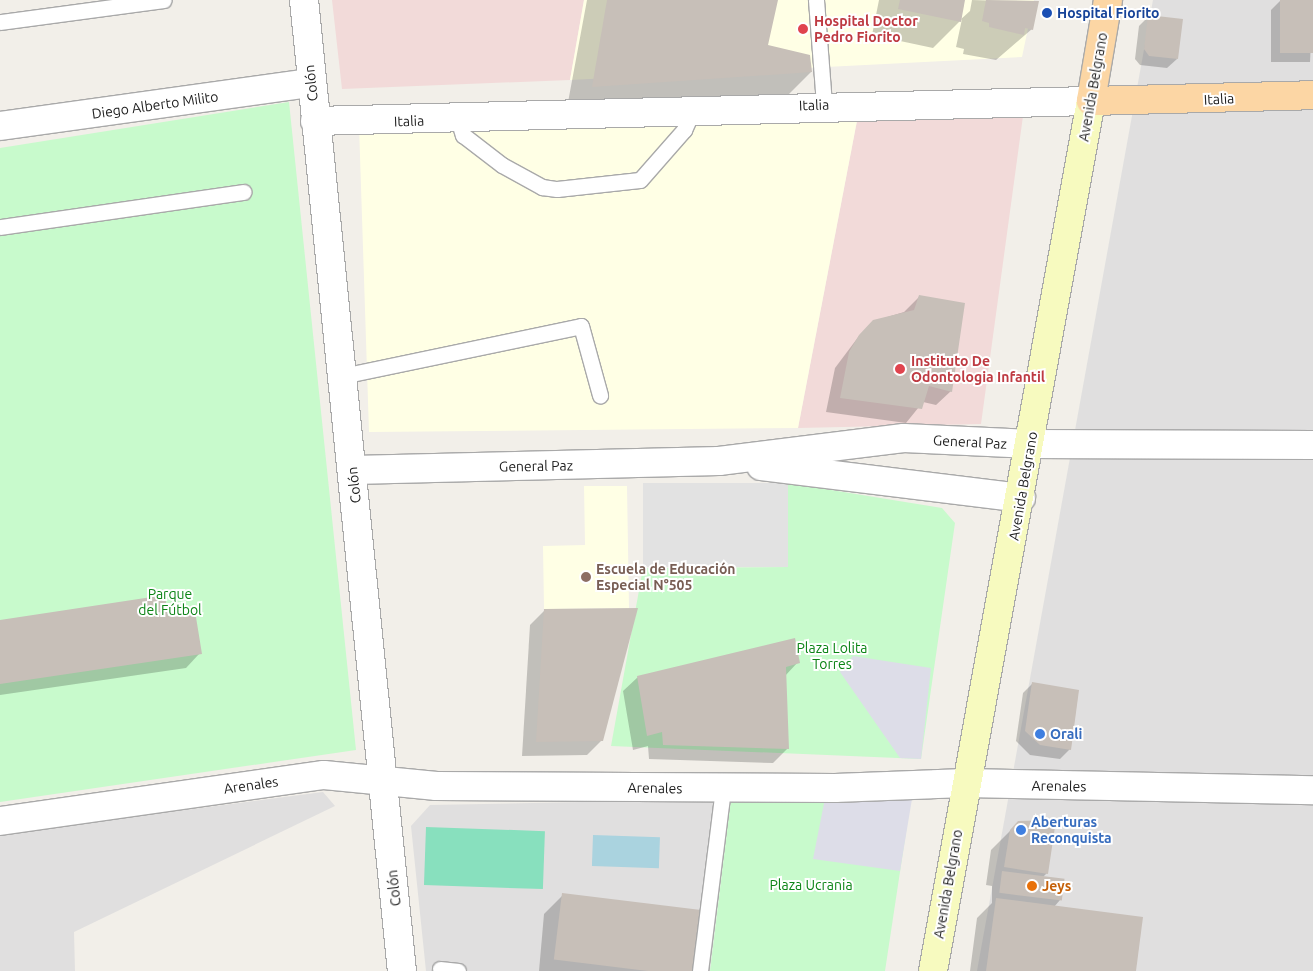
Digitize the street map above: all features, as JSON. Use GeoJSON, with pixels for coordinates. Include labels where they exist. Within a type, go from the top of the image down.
{"type":"FeatureCollection","features":[{"type":"Feature","properties":{"kind":"main road","name":"Avenida Belgrano"},"geometry":{"type":"LineString","coordinates":[[933,971],[966,784],[1031,444],[1108,0]]}},
{"type":"Feature","properties":{"kind":"main road","name":"Italia"},"geometry":{"type":"LineString","coordinates":[[1091,101],[1313,95]]}},
{"type":"Feature","properties":{"kind":"street","name":"Colón"},"geometry":{"type":"LineString","coordinates":[[304,0],[311,83],[353,470],[402,971]]}},
{"type":"Feature","properties":{"kind":"street","name":"Diego Alberto Milito"},"geometry":{"type":"LineString","coordinates":[[0,126],[311,83]]}},
{"type":"Feature","properties":{"kind":"street","name":"Italia"},"geometry":{"type":"LineString","coordinates":[[315,121],[458,119],[824,105],[1091,101]]}},
{"type":"Feature","properties":{"kind":"street","name":"General Paz"},"geometry":{"type":"LineString","coordinates":[[353,470],[719,461],[878,439],[1031,444],[1313,445]]}},
{"type":"Feature","properties":{"kind":"street","name":"General Paz"},"geometry":{"type":"LineString","coordinates":[[719,461],[1021,498]]}},
{"type":"Feature","properties":{"kind":"street","name":"Arenales"},"geometry":{"type":"LineString","coordinates":[[0,821],[324,775],[383,782],[722,788],[966,784],[1313,790]]}},
{"type":"Feature","properties":{"kind":"lane"},"geometry":{"type":"LineString","coordinates":[[0,22],[164,0]]}},
{"type":"Feature","properties":{"kind":"lane"},"geometry":{"type":"LineString","coordinates":[[816,0],[824,105]]}},
{"type":"Feature","properties":{"kind":"lane"},"geometry":{"type":"LineString","coordinates":[[458,119],[463,135],[502,165],[542,187],[557,189],[640,180],[684,130],[693,110]]}},
{"type":"Feature","properties":{"kind":"lane"},"geometry":{"type":"LineString","coordinates":[[0,227],[244,192]]}},
{"type":"Feature","properties":{"kind":"lane"},"geometry":{"type":"LineString","coordinates":[[342,376],[580,326],[600,395]]}},
{"type":"Feature","properties":{"kind":"lane"},"geometry":{"type":"LineString","coordinates":[[700,971],[722,788]]}},
{"type":"Feature","properties":{"kind":"lane"},"geometry":{"type":"LineString","coordinates":[[440,969],[458,971]]}},
{"type":"Feature","properties":{"kind":"shaded area"},"geometry":{"type":"Polygon","coordinates":[[[332,0],[584,0],[570,80],[342,89],[332,0]]]}},
{"type":"Feature","properties":{"kind":"shaded area","name":"Hospital Doctor Pedro Fiorito"},"geometry":{"type":"Polygon","coordinates":[[[584,0],[1034,0],[1022,57],[570,80],[584,0]]]}},
{"type":"Feature","properties":{"kind":"shaded area"},"geometry":{"type":"Polygon","coordinates":[[[1153,0],[1313,0],[1313,971],[977,971],[1153,0]]]}},
{"type":"Feature","properties":{"kind":"shaded area"},"geometry":{"type":"Polygon","coordinates":[[[860,105],[1023,116],[981,424],[798,428],[860,105]]]}},
{"type":"Feature","properties":{"kind":"shaded area"},"geometry":{"type":"Polygon","coordinates":[[[860,105],[798,428],[369,432],[359,125],[860,105]]]}},
{"type":"Feature","properties":{"kind":"shaded area"},"geometry":{"type":"Polygon","coordinates":[[[643,483],[788,483],[788,567],[643,567],[643,483]]]}},
{"type":"Feature","properties":{"kind":"shaded area","name":"Escuela de Educación Especial N°505"},"geometry":{"type":"Polygon","coordinates":[[[584,486],[627,486],[629,608],[544,609],[543,546],[585,545],[584,486]]]}},
{"type":"Feature","properties":{"kind":"shaded area"},"geometry":{"type":"Polygon","coordinates":[[[853,656],[931,668],[921,759],[900,758],[840,672],[853,656]]]}},
{"type":"Feature","properties":{"kind":"shaded area"},"geometry":{"type":"Polygon","coordinates":[[[914,787],[900,871],[813,859],[827,788],[914,787]]]}},
{"type":"Feature","properties":{"kind":"shaded area"},"geometry":{"type":"Polygon","coordinates":[[[323,792],[335,806],[74,932],[75,971],[0,971],[0,834],[323,792]]]}},
{"type":"Feature","properties":{"kind":"shaded area"},"geometry":{"type":"Polygon","coordinates":[[[731,799],[710,971],[426,971],[411,826],[430,805],[731,799]]]}},
{"type":"Feature","properties":{"kind":"green space","name":"Parque del Fútbol"},"geometry":{"type":"Polygon","coordinates":[[[289,102],[356,750],[0,802],[0,148],[289,102]]]}},
{"type":"Feature","properties":{"kind":"green space","name":"Plaza Lolita Torres"},"geometry":{"type":"Polygon","coordinates":[[[788,483],[942,508],[955,523],[921,759],[611,746],[643,568],[788,567],[788,483]]]}},
{"type":"Feature","properties":{"kind":"green space","name":"Plaza Ucrania"},"geometry":{"type":"Polygon","coordinates":[[[731,799],[911,799],[885,971],[710,971],[731,799]]]}},
{"type":"Feature","properties":{"kind":"green space"},"geometry":{"type":"Polygon","coordinates":[[[426,827],[545,831],[543,889],[424,885],[426,827]]]}},
{"type":"Feature","properties":{"kind":"water"},"geometry":{"type":"Polygon","coordinates":[[[593,835],[660,837],[659,868],[592,866],[593,835]]]}},
{"type":"Feature","properties":{"kind":"building"},"geometry":{"type":"Polygon","coordinates":[[[607,0],[778,0],[768,45],[810,55],[812,72],[592,87],[607,0]]]}},
{"type":"Feature","properties":{"kind":"building"},"geometry":{"type":"Polygon","coordinates":[[[900,0],[965,0],[961,22],[898,9],[900,0]]]}},
{"type":"Feature","properties":{"kind":"building"},"geometry":{"type":"Polygon","coordinates":[[[986,0],[1039,1],[1033,30],[1025,28],[1024,35],[989,27],[989,23],[982,21],[986,0]]]}},
{"type":"Feature","properties":{"kind":"building"},"geometry":{"type":"Polygon","coordinates":[[[1280,0],[1313,0],[1313,53],[1280,53],[1280,0]]]}},
{"type":"Feature","properties":{"kind":"building"},"geometry":{"type":"Polygon","coordinates":[[[1148,15],[1183,19],[1178,59],[1149,56],[1144,49],[1148,15]]]}},
{"type":"Feature","properties":{"kind":"building","name":"Instituto De Odontologia Infantil"},"geometry":{"type":"Polygon","coordinates":[[[919,295],[965,303],[952,392],[929,386],[922,409],[840,398],[849,352],[859,335],[873,320],[914,310],[919,295]]]}},
{"type":"Feature","properties":{"kind":"building"},"geometry":{"type":"Polygon","coordinates":[[[165,595],[168,616],[195,611],[202,654],[0,684],[0,620],[165,595]]]}},
{"type":"Feature","properties":{"kind":"building"},"geometry":{"type":"Polygon","coordinates":[[[638,608],[603,741],[536,742],[544,609],[638,608]]]}},
{"type":"Feature","properties":{"kind":"building"},"geometry":{"type":"Polygon","coordinates":[[[795,638],[800,663],[786,667],[789,749],[663,745],[662,732],[647,736],[637,676],[795,638]]]}},
{"type":"Feature","properties":{"kind":"building"},"geometry":{"type":"Polygon","coordinates":[[[1032,682],[1079,690],[1071,750],[1040,745],[1025,731],[1032,682]]]}},
{"type":"Feature","properties":{"kind":"building"},"geometry":{"type":"Polygon","coordinates":[[[1056,820],[1048,874],[1004,867],[1010,830],[1018,821],[1056,820]]]}},
{"type":"Feature","properties":{"kind":"building","name":"Jeys"},"geometry":{"type":"Polygon","coordinates":[[[1002,871],[1065,879],[1062,901],[999,893],[1002,871]]]}},
{"type":"Feature","properties":{"kind":"building"},"geometry":{"type":"Polygon","coordinates":[[[562,893],[701,910],[693,971],[647,971],[554,960],[562,893]]]}},
{"type":"Feature","properties":{"kind":"building"},"geometry":{"type":"Polygon","coordinates":[[[996,898],[1143,917],[1136,971],[986,971],[996,898]]]}},
{"type":"Feature","properties":{"kind":"place","name":"Hospital Fiorito"},"geometry":{"type":"Point","coordinates":[1047,13]}},
{"type":"Feature","properties":{"kind":"place","name":"Hospital Doctor Pedro Fiorito"},"geometry":{"type":"Point","coordinates":[803,29]}},
{"type":"Feature","properties":{"kind":"place","name":"Instituto De Odontologia Infantil"},"geometry":{"type":"Point","coordinates":[900,369]}},
{"type":"Feature","properties":{"kind":"place","name":"Escuela de Educación Especial N°505"},"geometry":{"type":"Point","coordinates":[586,577]}},
{"type":"Feature","properties":{"kind":"place","name":"Orali"},"geometry":{"type":"Point","coordinates":[1040,734]}},
{"type":"Feature","properties":{"kind":"place","name":"Aberturas Reconquista"},"geometry":{"type":"Point","coordinates":[1021,830]}},
{"type":"Feature","properties":{"kind":"place","name":"Jeys"},"geometry":{"type":"Point","coordinates":[1032,886]}}]}
